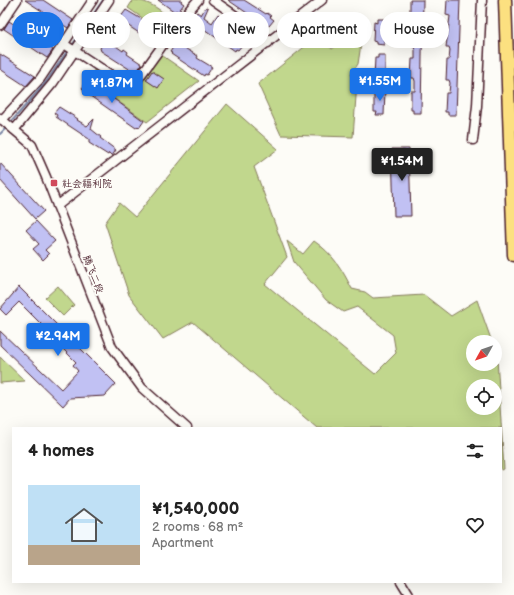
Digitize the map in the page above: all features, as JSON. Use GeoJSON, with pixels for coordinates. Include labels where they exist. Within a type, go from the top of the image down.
{"type":"FeatureCollection","features":[{"type":"Feature","properties":{"kind":"highway"},"geometry":{"type":"LineString","coordinates":[[505,0],[514,255]]}},
{"type":"Feature","properties":{"kind":"street"},"geometry":{"type":"LineString","coordinates":[[0,25],[16,0]]}},
{"type":"Feature","properties":{"kind":"street"},"geometry":{"type":"LineString","coordinates":[[94,0],[64,44],[125,84],[133,86],[182,17],[198,0]]}},
{"type":"Feature","properties":{"kind":"street"},"geometry":{"type":"LineString","coordinates":[[14,130],[53,83],[109,0]]}},
{"type":"Feature","properties":{"kind":"street"},"geometry":{"type":"LineString","coordinates":[[212,0],[230,12]]}},
{"type":"Feature","properties":{"kind":"street"},"geometry":{"type":"LineString","coordinates":[[269,42],[322,0]]}},
{"type":"Feature","properties":{"kind":"street"},"geometry":{"type":"LineString","coordinates":[[473,140],[477,106],[482,0]]}},
{"type":"Feature","properties":{"kind":"street"},"geometry":{"type":"LineString","coordinates":[[1,119],[42,76],[61,48]]}},
{"type":"Feature","properties":{"kind":"street"},"geometry":{"type":"LineString","coordinates":[[57,206],[262,48]]}},
{"type":"Feature","properties":{"kind":"street"},"geometry":{"type":"LineString","coordinates":[[42,76],[53,83]]}},
{"type":"Feature","properties":{"kind":"street"},"geometry":{"type":"LineString","coordinates":[[21,99],[33,108]]}},
{"type":"Feature","properties":{"kind":"street","name":"腾飞二段"},"geometry":{"type":"LineString","coordinates":[[1,119],[32,145],[112,347],[142,388],[186,427]]}},
{"type":"Feature","properties":{"kind":"street"},"geometry":{"type":"LineString","coordinates":[[402,583],[409,595]]}},
{"type":"Feature","properties":{"kind":"green space"},"geometry":{"type":"Polygon","coordinates":[[[133,0],[138,0],[150,4],[162,12],[138,12],[138,15],[128,8],[133,0]]]}},
{"type":"Feature","properties":{"kind":"green space"},"geometry":{"type":"Polygon","coordinates":[[[303,48],[360,48],[358,64],[351,74],[357,83],[353,137],[281,135],[258,84],[303,48]]]}},
{"type":"Feature","properties":{"kind":"green space"},"geometry":{"type":"Polygon","coordinates":[[[160,54],[199,81],[147,122],[88,80],[95,69],[125,89],[133,90],[139,85],[160,54]]]}},
{"type":"Feature","properties":{"kind":"green space"},"geometry":{"type":"Polygon","coordinates":[[[227,104],[278,149],[254,167],[287,257],[265,284],[375,374],[396,353],[393,335],[357,307],[343,312],[326,300],[294,262],[287,241],[303,254],[314,241],[327,251],[336,262],[352,289],[365,292],[373,298],[424,295],[451,316],[477,300],[490,335],[466,335],[466,371],[498,371],[498,379],[466,379],[466,415],[501,415],[501,427],[316,427],[193,322],[163,339],[129,295],[105,223],[119,203],[135,217],[227,104]]]}},
{"type":"Feature","properties":{"kind":"green space"},"geometry":{"type":"Polygon","coordinates":[[[58,286],[74,305],[63,316],[45,298],[58,286]]]}},
{"type":"Feature","properties":{"kind":"green space"},"geometry":{"type":"Polygon","coordinates":[[[0,357],[25,381],[0,383],[0,357]]]}},
{"type":"Feature","properties":{"kind":"green space"},"geometry":{"type":"Polygon","coordinates":[[[502,437],[504,469],[502,470],[502,437]]]}},
{"type":"Feature","properties":{"kind":"building"},"geometry":{"type":"Polygon","coordinates":[[[25,0],[43,0],[61,12],[43,12],[25,0]]]}},
{"type":"Feature","properties":{"kind":"building"},"geometry":{"type":"Polygon","coordinates":[[[158,0],[182,0],[181,2],[184,4],[178,12],[176,10],[175,12],[158,0]]]}},
{"type":"Feature","properties":{"kind":"building"},"geometry":{"type":"Polygon","coordinates":[[[228,0],[244,0],[263,12],[246,12],[228,0]]]}},
{"type":"Feature","properties":{"kind":"building"},"geometry":{"type":"Polygon","coordinates":[[[410,0],[423,0],[423,12],[410,12],[410,0]]]}},
{"type":"Feature","properties":{"kind":"building"},"geometry":{"type":"Polygon","coordinates":[[[447,0],[460,0],[456,115],[448,115],[448,112],[445,112],[446,93],[449,93],[450,83],[449,80],[446,80],[447,60],[449,60],[450,50],[450,16],[449,12],[446,12],[447,0]]]}},
{"type":"Feature","properties":{"kind":"building"},"geometry":{"type":"Polygon","coordinates":[[[206,7],[208,8],[205,15],[205,12],[203,12],[206,7]]]}},
{"type":"Feature","properties":{"kind":"building"},"geometry":{"type":"Polygon","coordinates":[[[130,12],[138,17],[138,32],[130,27],[130,12]]]}},
{"type":"Feature","properties":{"kind":"building"},"geometry":{"type":"Polygon","coordinates":[[[64,14],[72,19],[68,28],[64,25],[64,14]]]}},
{"type":"Feature","properties":{"kind":"building"},"geometry":{"type":"Polygon","coordinates":[[[269,14],[274,20],[269,26],[269,14]]]}},
{"type":"Feature","properties":{"kind":"building"},"geometry":{"type":"Polygon","coordinates":[[[205,18],[212,23],[213,22],[213,35],[205,30],[205,18]]]}},
{"type":"Feature","properties":{"kind":"building"},"geometry":{"type":"Polygon","coordinates":[[[377,19],[380,19],[380,44],[376,44],[376,42],[373,41],[374,22],[377,23],[377,19]]]}},
{"type":"Feature","properties":{"kind":"building"},"geometry":{"type":"Polygon","coordinates":[[[9,21],[12,23],[12,34],[4,29],[9,21]]]}},
{"type":"Feature","properties":{"kind":"building"},"geometry":{"type":"Polygon","coordinates":[[[32,48],[50,48],[53,50],[47,58],[32,48]]]}},
{"type":"Feature","properties":{"kind":"building"},"geometry":{"type":"Polygon","coordinates":[[[100,48],[119,48],[123,51],[124,49],[128,52],[127,54],[142,64],[137,71],[134,72],[101,51],[100,48]]]}},
{"type":"Feature","properties":{"kind":"building"},"geometry":{"type":"Polygon","coordinates":[[[173,48],[184,48],[212,67],[207,75],[205,74],[204,76],[170,52],[173,48]]]}},
{"type":"Feature","properties":{"kind":"building"},"geometry":{"type":"Polygon","coordinates":[[[231,48],[240,48],[238,50],[236,49],[235,51],[231,48]]]}},
{"type":"Feature","properties":{"kind":"building"},"geometry":{"type":"Polygon","coordinates":[[[414,48],[422,48],[421,113],[413,113],[413,110],[411,110],[411,91],[415,91],[415,81],[414,78],[411,78],[412,59],[415,59],[414,48]]]}},
{"type":"Feature","properties":{"kind":"building"},"geometry":{"type":"Polygon","coordinates":[[[0,54],[35,76],[26,86],[0,69],[0,54]]]}},
{"type":"Feature","properties":{"kind":"building"},"geometry":{"type":"Polygon","coordinates":[[[378,55],[385,55],[385,80],[377,80],[377,77],[374,77],[375,58],[378,58],[378,55]]]}},
{"type":"Feature","properties":{"kind":"building"},"geometry":{"type":"Polygon","coordinates":[[[152,71],[164,79],[158,88],[146,80],[152,71]]]}},
{"type":"Feature","properties":{"kind":"building"},"geometry":{"type":"Polygon","coordinates":[[[88,80],[144,121],[139,128],[137,126],[136,128],[83,91],[84,90],[82,88],[88,80]]]}},
{"type":"Feature","properties":{"kind":"building"},"geometry":{"type":"Polygon","coordinates":[[[378,90],[385,90],[384,115],[376,115],[377,112],[374,112],[374,93],[378,93],[378,90]]]}},
{"type":"Feature","properties":{"kind":"building"},"geometry":{"type":"Polygon","coordinates":[[[59,107],[87,126],[94,119],[91,129],[116,150],[112,156],[89,143],[89,139],[56,117],[57,115],[54,113],[59,107]]]}},
{"type":"Feature","properties":{"kind":"building"},"geometry":{"type":"Polygon","coordinates":[[[392,149],[409,149],[411,216],[394,216],[392,149]]]}},
{"type":"Feature","properties":{"kind":"building"},"geometry":{"type":"Polygon","coordinates":[[[0,163],[44,211],[35,219],[0,180],[0,163]]]}},
{"type":"Feature","properties":{"kind":"building"},"geometry":{"type":"Polygon","coordinates":[[[36,221],[55,241],[45,250],[49,254],[43,260],[33,249],[39,244],[26,230],[36,221]]]}},
{"type":"Feature","properties":{"kind":"building"},"geometry":{"type":"Polygon","coordinates":[[[19,287],[116,384],[105,396],[70,398],[63,406],[0,345],[0,331],[61,389],[78,371],[73,365],[76,362],[52,338],[51,339],[47,334],[45,336],[40,330],[44,327],[19,302],[6,315],[0,309],[19,287]]]}},
{"type":"Feature","properties":{"kind":"waterway"},"geometry":{"type":"LineString","coordinates":[[71,47],[103,0]]}},
{"type":"Feature","properties":{"kind":"waterway"},"geometry":{"type":"LineString","coordinates":[[12,121],[46,82],[68,50]]}},
{"type":"Feature","properties":{"kind":"waterway"},"geometry":{"type":"LineString","coordinates":[[0,134],[5,129]]}},
{"type":"Feature","properties":{"kind":"place","name":"社会福利院"},"geometry":{"type":"Point","coordinates":[54,183]}}]}
